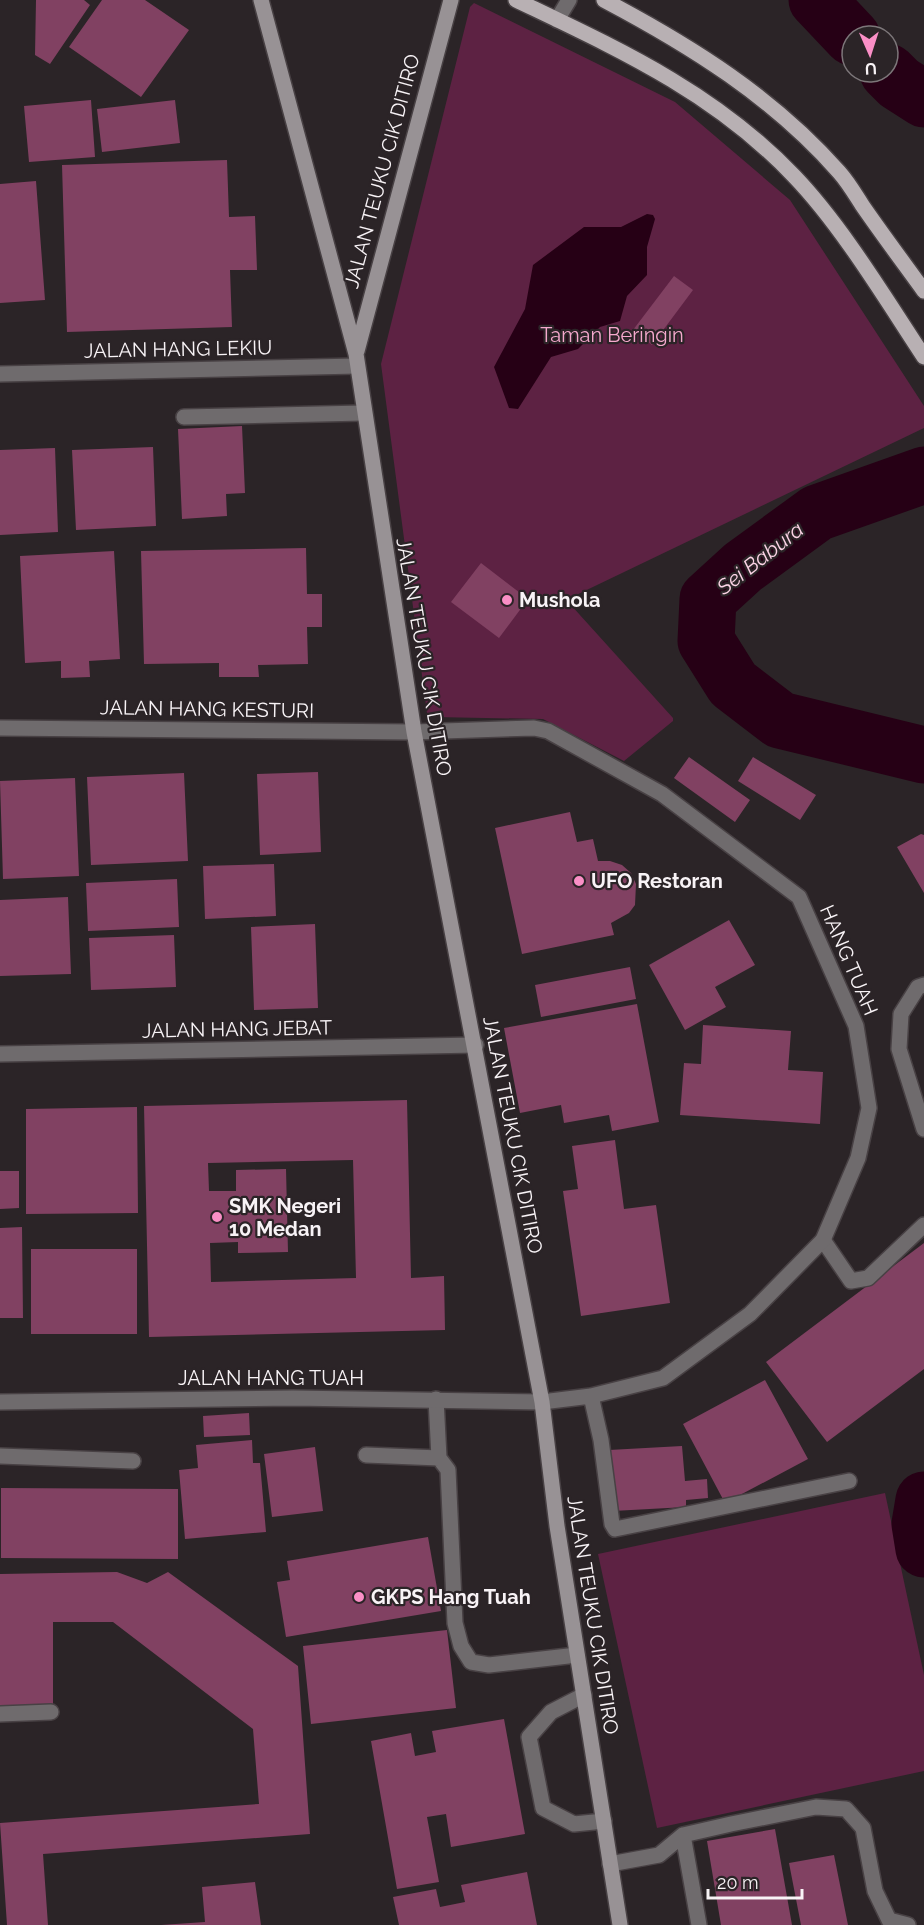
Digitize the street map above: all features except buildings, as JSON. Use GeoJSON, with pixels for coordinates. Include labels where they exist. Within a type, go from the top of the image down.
{"type":"FeatureCollection","features":[{"type":"Feature","properties":{"kind":"main road"},"geometry":{"type":"LineString","coordinates":[[516,0],[652,66],[695,92],[794,176],[831,222],[924,357]]}},
{"type":"Feature","properties":{"kind":"main road"},"geometry":{"type":"LineString","coordinates":[[604,0],[668,34],[730,75],[772,106],[807,137],[841,174],[924,291]]}},
{"type":"Feature","properties":{"kind":"street","name":"JALAN TEUKU CIK DITIRO"},"geometry":{"type":"LineString","coordinates":[[261,0],[356,360],[414,732],[476,1045],[542,1402],[557,1526],[620,1925]]}},
{"type":"Feature","properties":{"kind":"street","name":"JALAN TEUKU CIK DITIRO"},"geometry":{"type":"LineString","coordinates":[[356,360],[451,0]]}},
{"type":"Feature","properties":{"kind":"street"},"geometry":{"type":"LineString","coordinates":[[557,20],[569,0]]}},
{"type":"Feature","properties":{"kind":"street","name":"JALAN HANG LEKIU"},"geometry":{"type":"LineString","coordinates":[[0,374],[356,360]]}},
{"type":"Feature","properties":{"kind":"street"},"geometry":{"type":"LineString","coordinates":[[184,417],[363,413]]}},
{"type":"Feature","properties":{"kind":"street","name":"JALAN HANG KESTURI"},"geometry":{"type":"LineString","coordinates":[[0,728],[414,732]]}},
{"type":"Feature","properties":{"kind":"street","name":"HANG TUAH"},"geometry":{"type":"LineString","coordinates":[[414,732],[534,728],[548,731],[662,794],[799,897],[856,1026],[869,1108],[858,1158],[823,1240],[750,1314],[663,1378],[591,1396],[542,1402]]}},
{"type":"Feature","properties":{"kind":"street"},"geometry":{"type":"LineString","coordinates":[[924,985],[918,987],[901,1014],[899,1049],[924,1129]]}},
{"type":"Feature","properties":{"kind":"street","name":"JALAN HANG JEBAT"},"geometry":{"type":"LineString","coordinates":[[0,1054],[476,1045]]}},
{"type":"Feature","properties":{"kind":"street"},"geometry":{"type":"LineString","coordinates":[[823,1240],[851,1281],[860,1281],[867,1278],[924,1225]]}},
{"type":"Feature","properties":{"kind":"street"},"geometry":{"type":"LineString","coordinates":[[591,1396],[601,1440],[612,1524],[615,1529],[849,1480]]}},
{"type":"Feature","properties":{"kind":"street","name":"JALAN HANG TUAH"},"geometry":{"type":"LineString","coordinates":[[0,1402],[293,1398],[542,1402]]}},
{"type":"Feature","properties":{"kind":"street"},"geometry":{"type":"LineString","coordinates":[[436,1399],[439,1458],[448,1470],[455,1623],[461,1646],[471,1662],[489,1665],[578,1655]]}},
{"type":"Feature","properties":{"kind":"street"},"geometry":{"type":"LineString","coordinates":[[366,1455],[439,1458]]}},
{"type":"Feature","properties":{"kind":"street"},"geometry":{"type":"LineString","coordinates":[[0,1456],[133,1461]]}},
{"type":"Feature","properties":{"kind":"street"},"geometry":{"type":"LineString","coordinates":[[584,1695],[551,1712],[528,1737],[543,1808],[574,1824],[604,1821]]}},
{"type":"Feature","properties":{"kind":"street"},"geometry":{"type":"LineString","coordinates":[[0,1714],[51,1712]]}},
{"type":"Feature","properties":{"kind":"street"},"geometry":{"type":"LineString","coordinates":[[610,1864],[659,1855],[683,1835],[816,1807],[846,1809],[863,1828],[875,1891],[889,1920],[908,1925]]}},
{"type":"Feature","properties":{"kind":"street"},"geometry":{"type":"LineString","coordinates":[[683,1835],[699,1925]]}},
{"type":"Feature","properties":{"kind":"green space","name":"Taman Beringin"},"geometry":{"type":"Polygon","coordinates":[[[474,3],[675,102],[790,200],[924,406],[924,428],[570,598],[570,604],[673,718],[673,721],[624,761],[543,719],[434,717],[427,713],[381,364],[470,7],[474,3]]]}},
{"type":"Feature","properties":{"kind":"green space"},"geometry":{"type":"Polygon","coordinates":[[[885,1493],[924,1675],[924,1771],[657,1828],[598,1554],[885,1493]]]}},
{"type":"Feature","properties":{"kind":"shaded area"},"geometry":{"type":"Polygon","coordinates":[[[647,214],[653,215],[655,219],[647,247],[647,275],[627,296],[620,321],[600,327],[578,349],[551,357],[518,409],[509,408],[494,367],[525,309],[533,265],[584,227],[621,227],[647,214]]]}},
{"type":"Feature","properties":{"kind":"waterway","name":"Sei Babura"},"geometry":{"type":"LineString","coordinates":[[817,0],[840,24]]}},
{"type":"Feature","properties":{"kind":"waterway","name":"Sei Babura"},"geometry":{"type":"LineString","coordinates":[[900,84],[924,99]]}},
{"type":"Feature","properties":{"kind":"waterway","name":"Sei Babura"},"geometry":{"type":"LineString","coordinates":[[924,475],[817,513],[743,567],[708,599],[706,641],[733,684],[780,720],[924,755]]}},
{"type":"Feature","properties":{"kind":"waterway","name":"Sei Babura"},"geometry":{"type":"LineString","coordinates":[[924,1500],[920,1524],[924,1549]]}},
{"type":"Feature","properties":{"kind":"place","name":"Mushola"},"geometry":{"type":"Point","coordinates":[507,600]}},
{"type":"Feature","properties":{"kind":"place","name":"UFO Restoran"},"geometry":{"type":"Point","coordinates":[579,881]}},
{"type":"Feature","properties":{"kind":"place","name":"SMK Negeri 10 Medan"},"geometry":{"type":"Point","coordinates":[217,1217]}},
{"type":"Feature","properties":{"kind":"place","name":"GKPS Hang Tuah"},"geometry":{"type":"Point","coordinates":[359,1597]}}]}
